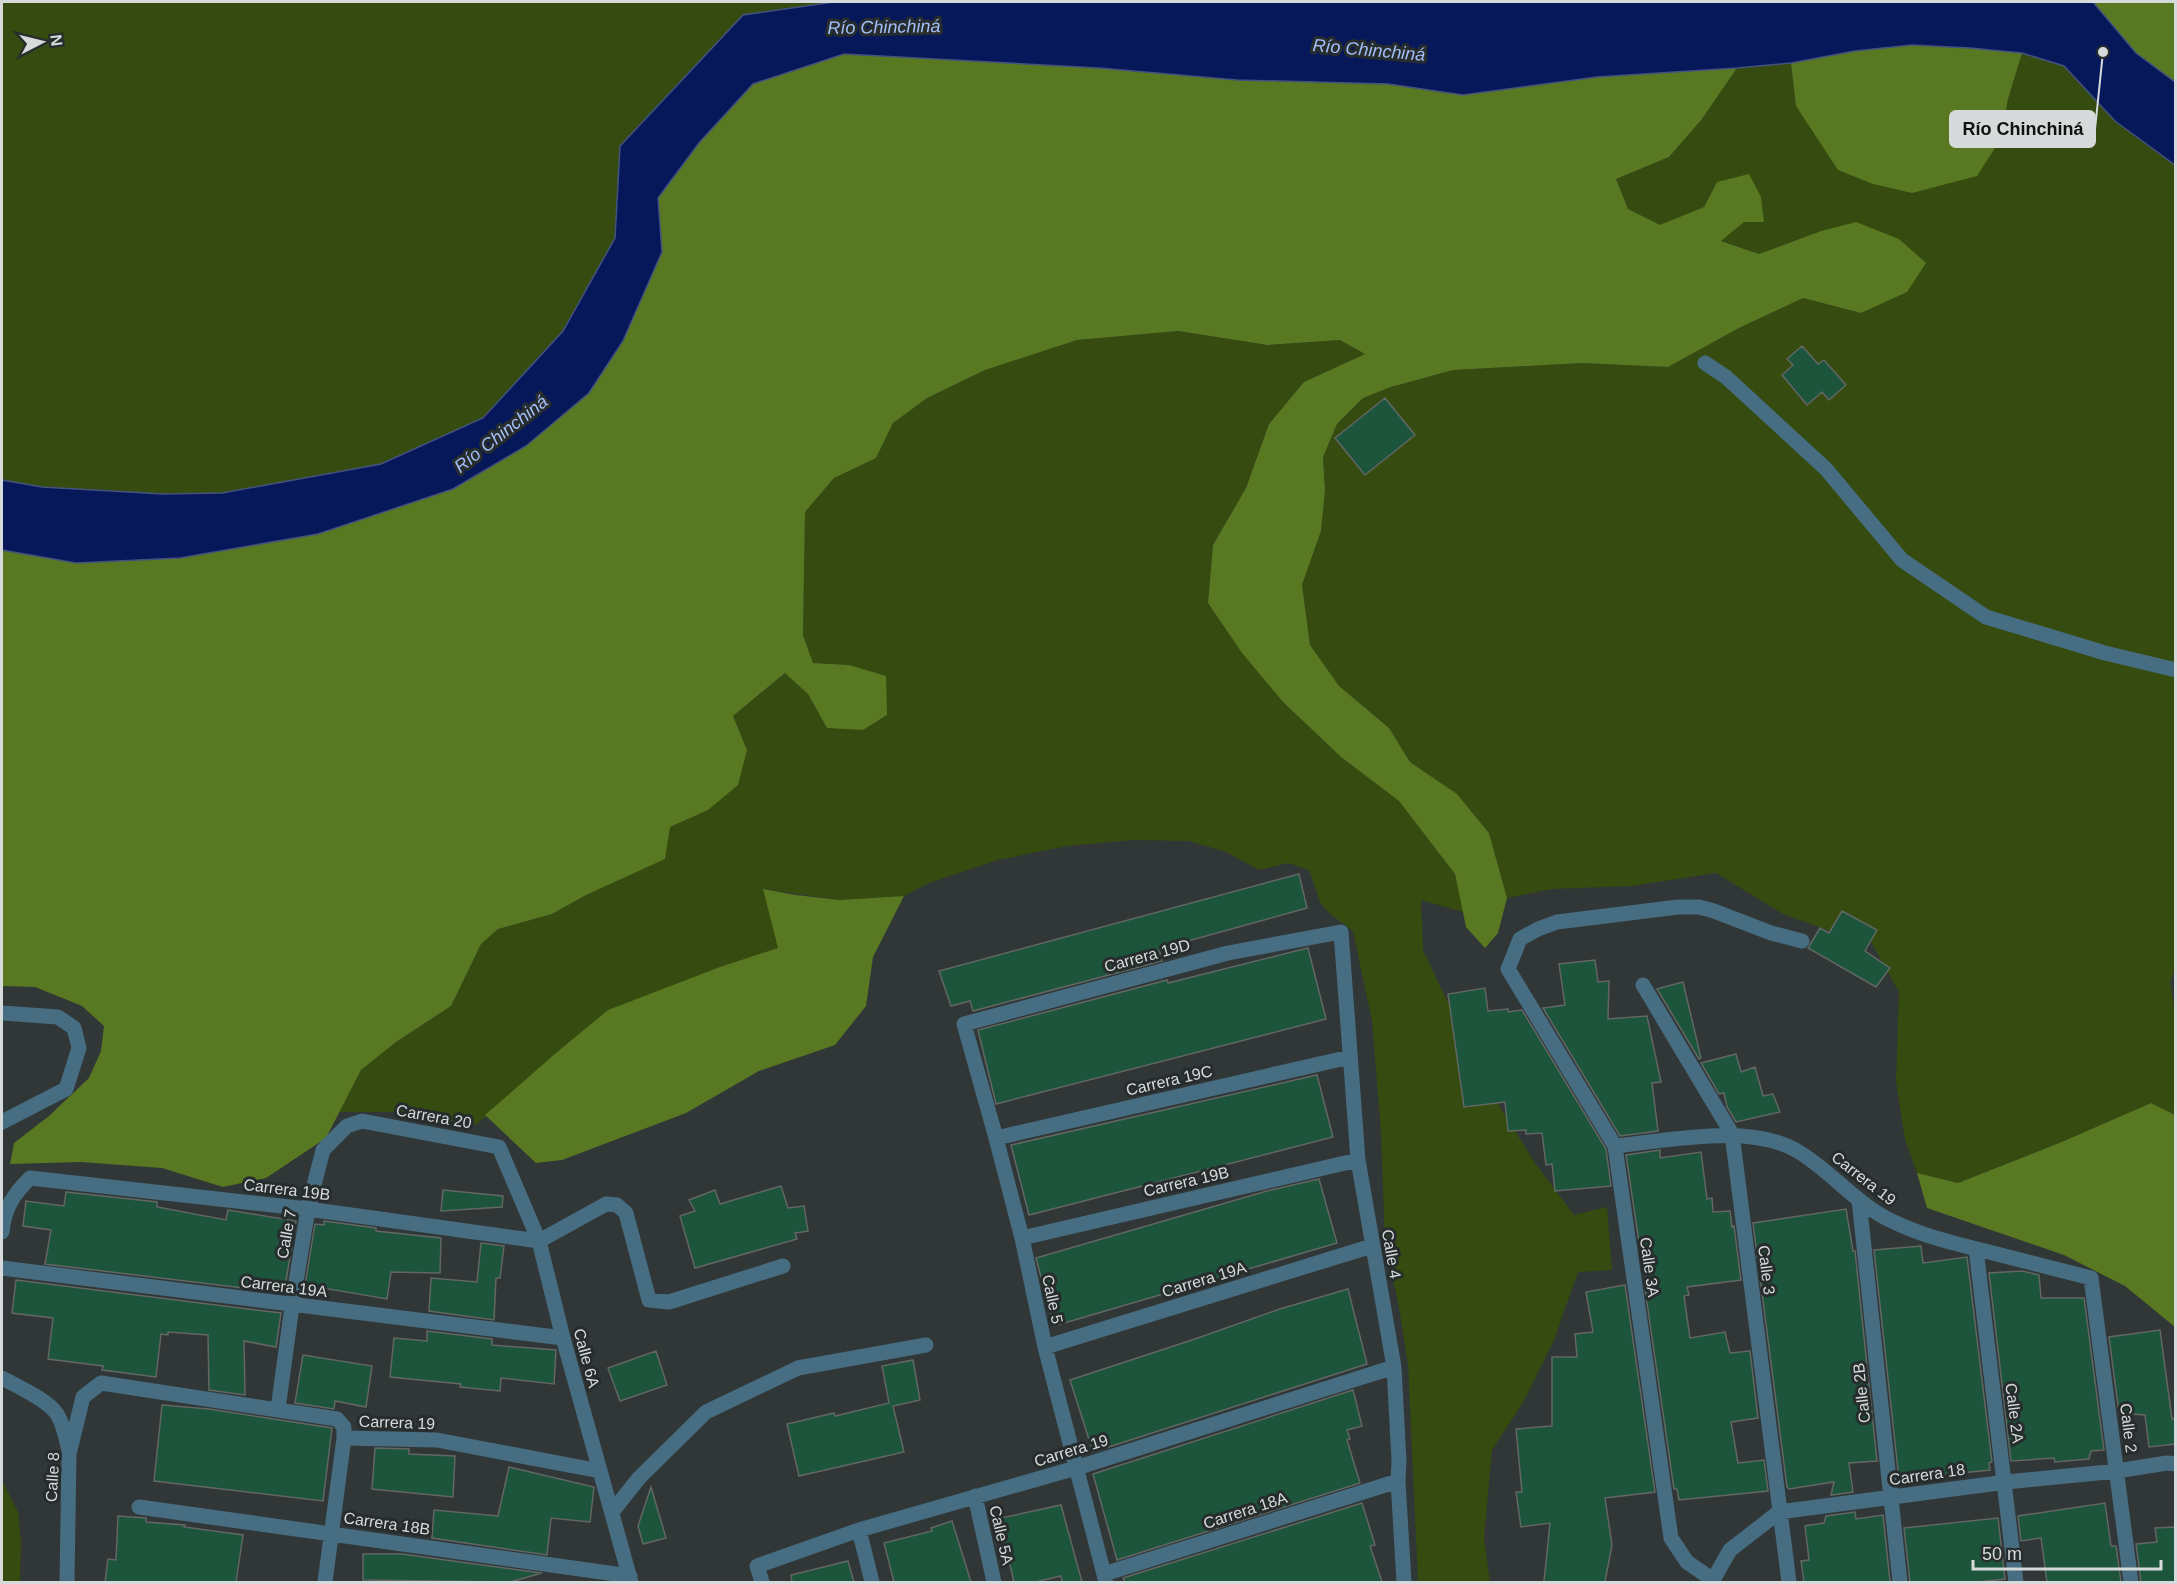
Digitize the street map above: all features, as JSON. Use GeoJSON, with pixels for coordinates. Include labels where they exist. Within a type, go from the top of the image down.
{"type":"FeatureCollection","features":[{"type":"Feature","properties":{"kind":"street"},"geometry":{"type":"LineString","coordinates":[[1705,363],[1726,377],[1826,469],[1902,560],[1986,617],[2105,653],[2175,670]]}},
{"type":"Feature","properties":{"kind":"street","name":"Calle 3A"},"geometry":{"type":"LineString","coordinates":[[1713,1581],[1687,1562],[1671,1538],[1615,1146],[1508,969],[1520,939],[1557,922],[1678,907],[1699,907],[1714,911],[1771,933],[1802,941]]}},
{"type":"Feature","properties":{"kind":"street","name":"Carrera 19D"},"geometry":{"type":"LineString","coordinates":[[964,1024],[1227,953],[1341,932]]}},
{"type":"Feature","properties":{"kind":"street","name":"Calle 4"},"geometry":{"type":"LineString","coordinates":[[1341,932],[1358,1160],[1394,1367],[1402,1581]]}},
{"type":"Feature","properties":{"kind":"street","name":"Calle 3"},"geometry":{"type":"LineString","coordinates":[[1643,985],[1732,1134],[1789,1582]]}},
{"type":"Feature","properties":{"kind":"street"},"geometry":{"type":"LineString","coordinates":[[2,1013],[58,1017],[74,1028],[79,1048],[66,1089],[2,1122]]}},
{"type":"Feature","properties":{"kind":"street","name":"Calle 5"},"geometry":{"type":"LineString","coordinates":[[964,1024],[1022,1238],[1046,1347],[1105,1578]]}},
{"type":"Feature","properties":{"kind":"street","name":"Carrera 19C"},"geometry":{"type":"LineString","coordinates":[[996,1138],[1350,1057]]}},
{"type":"Feature","properties":{"kind":"street","name":"Carrera 20"},"geometry":{"type":"LineString","coordinates":[[362,1121],[499,1147]]}},
{"type":"Feature","properties":{"kind":"street","name":"Calle 7"},"geometry":{"type":"LineString","coordinates":[[278,1409],[308,1209],[323,1150],[347,1126],[362,1121]]}},
{"type":"Feature","properties":{"kind":"street","name":"Carrera 19"},"geometry":{"type":"LineString","coordinates":[[1615,1146],[1732,1134],[1774,1142],[1797,1150],[1828,1172],[1859,1200],[1891,1221],[1926,1236],[2091,1278]]}},
{"type":"Feature","properties":{"kind":"street","name":"Calle 6A"},"geometry":{"type":"LineString","coordinates":[[499,1147],[539,1241],[563,1338],[630,1579]]}},
{"type":"Feature","properties":{"kind":"street","name":"Carrera 19B"},"geometry":{"type":"LineString","coordinates":[[1022,1238],[1358,1160]]}},
{"type":"Feature","properties":{"kind":"street","name":"Carrera 19B"},"geometry":{"type":"LineString","coordinates":[[2,1232],[2,1224],[14,1194],[30,1178],[308,1209],[539,1241]]}},
{"type":"Feature","properties":{"kind":"street","name":"Calle 2B"},"geometry":{"type":"LineString","coordinates":[[1859,1200],[1900,1582]]}},
{"type":"Feature","properties":{"kind":"street"},"geometry":{"type":"LineString","coordinates":[[539,1241],[606,1204],[617,1205],[626,1213],[649,1300],[669,1302],[783,1266]]}},
{"type":"Feature","properties":{"kind":"street","name":"Carrera 19A"},"geometry":{"type":"LineString","coordinates":[[1046,1347],[1372,1246]]}},
{"type":"Feature","properties":{"kind":"street","name":"Calle 2A"},"geometry":{"type":"LineString","coordinates":[[1977,1249],[2016,1582]]}},
{"type":"Feature","properties":{"kind":"street","name":"Carrera 19A"},"geometry":{"type":"LineString","coordinates":[[2,1268],[292,1306],[563,1338]]}},
{"type":"Feature","properties":{"kind":"street","name":"Calle 2"},"geometry":{"type":"LineString","coordinates":[[2091,1278],[2131,1582]]}},
{"type":"Feature","properties":{"kind":"street"},"geometry":{"type":"LineString","coordinates":[[612,1512],[639,1479],[706,1412],[798,1368],[926,1345]]}},
{"type":"Feature","properties":{"kind":"street","name":"Carrera 19"},"geometry":{"type":"LineString","coordinates":[[762,1582],[757,1566],[859,1530],[1076,1468],[1394,1367]]}},
{"type":"Feature","properties":{"kind":"street"},"geometry":{"type":"LineString","coordinates":[[2,1378],[43,1402],[56,1413],[63,1427],[69,1454]]}},
{"type":"Feature","properties":{"kind":"street","name":"Carrera 19"},"geometry":{"type":"LineString","coordinates":[[100,1383],[338,1419],[344,1427],[344,1438],[437,1440],[600,1471]]}},
{"type":"Feature","properties":{"kind":"street","name":"Calle 8"},"geometry":{"type":"LineString","coordinates":[[66,1582],[69,1454],[83,1397],[100,1383]]}},
{"type":"Feature","properties":{"kind":"street"},"geometry":{"type":"LineString","coordinates":[[326,1582],[344,1438]]}},
{"type":"Feature","properties":{"kind":"street","name":"Carrera 18"},"geometry":{"type":"LineString","coordinates":[[1779,1512],[2006,1482],[2116,1472],[2167,1463],[2175,1464]]}},
{"type":"Feature","properties":{"kind":"street","name":"Carrera 18A"},"geometry":{"type":"LineString","coordinates":[[1105,1578],[1398,1481]]}},
{"type":"Feature","properties":{"kind":"street","name":"Calle 5A"},"geometry":{"type":"LineString","coordinates":[[975,1496],[994,1582]]}},
{"type":"Feature","properties":{"kind":"street","name":"Carrera 18B"},"geometry":{"type":"LineString","coordinates":[[139,1507],[333,1533],[630,1579]]}},
{"type":"Feature","properties":{"kind":"street"},"geometry":{"type":"LineString","coordinates":[[1713,1581],[1730,1550],[1779,1512]]}},
{"type":"Feature","properties":{"kind":"street"},"geometry":{"type":"LineString","coordinates":[[859,1530],[873,1582]]}},
{"type":"Feature","properties":{"kind":"green space"},"geometry":{"type":"Polygon","coordinates":[[[2,2],[834,2],[743,15],[620,146],[615,238],[563,331],[483,418],[381,464],[222,493],[163,494],[42,487],[2,480],[2,2]]]}},
{"type":"Feature","properties":{"kind":"green space"},"geometry":{"type":"Polygon","coordinates":[[[2093,2],[2175,2],[2175,82],[2136,53],[2093,2]]]}},
{"type":"Feature","properties":{"kind":"green space"},"geometry":{"type":"Polygon","coordinates":[[[1912,45],[2022,53],[2008,99],[2000,140],[1977,176],[1912,193],[1873,184],[1838,170],[1796,106],[1791,63],[1855,51],[1912,45]]]}},
{"type":"Feature","properties":{"kind":"green space"},"geometry":{"type":"Polygon","coordinates":[[[2022,53],[2064,66],[2115,121],[2175,165],[2176,966],[2170,982],[2176,1017],[2175,1115],[2151,1103],[1958,1183],[1917,1173],[1905,1140],[1896,1081],[1899,992],[1869,938],[1830,931],[1783,914],[1716,873],[1632,886],[1552,889],[1507,898],[1489,833],[1457,794],[1410,762],[1389,728],[1339,686],[1310,645],[1302,585],[1321,531],[1325,491],[1323,457],[1337,424],[1363,398],[1391,387],[1453,370],[1582,363],[1668,367],[1739,328],[1803,298],[1861,313],[1821,231],[1759,254],[1720,240],[1744,222],[1717,182],[1704,207],[1660,226],[1628,209],[1616,179],[1669,157],[1702,119],[1737,68],[1791,63],[1796,106],[2000,140],[2008,99],[2022,53]]]}},
{"type":"Feature","properties":{"kind":"green space"},"geometry":{"type":"Polygon","coordinates":[[[844,54],[1099,68],[1237,80],[1388,84],[1463,95],[1597,77],[1737,68],[1702,119],[1669,157],[1616,179],[1628,209],[1660,225],[1704,207],[1717,182],[1749,174],[1761,197],[1764,222],[1744,222],[1721,241],[1759,254],[1821,231],[1856,222],[1899,239],[1926,263],[1907,292],[1861,313],[1803,298],[1739,328],[1668,367],[1582,363],[1453,370],[1391,387],[1363,398],[1337,424],[1323,457],[1325,491],[1321,531],[1302,585],[1310,645],[1339,686],[1389,728],[1410,762],[1457,794],[1489,833],[1507,898],[1498,933],[1485,948],[1466,927],[1455,874],[1399,801],[1341,757],[1283,702],[1242,653],[1208,603],[1213,545],[1246,488],[1269,424],[1304,382],[1365,354],[1340,340],[1268,345],[1178,331],[1077,340],[985,370],[927,398],[893,423],[876,458],[834,478],[805,512],[803,635],[813,663],[849,665],[886,676],[887,715],[863,730],[827,728],[808,694],[785,673],[733,716],[747,750],[738,785],[708,810],[670,827],[665,859],[586,895],[552,914],[498,929],[481,944],[451,1006],[396,1042],[361,1070],[326,1138],[266,1178],[223,1187],[162,1168],[81,1162],[10,1164],[14,1143],[49,1116],[89,1078],[101,1051],[104,1026],[82,1006],[35,987],[2,986],[2,550],[76,563],[180,558],[318,534],[452,489],[662,252],[658,199],[699,143],[753,84],[844,54]]]}},
{"type":"Feature","properties":{"kind":"green space"},"geometry":{"type":"Polygon","coordinates":[[[1178,331],[1268,345],[1340,340],[1365,354],[1304,382],[1269,424],[1246,488],[1213,545],[1208,603],[1242,653],[1283,702],[1341,757],[1399,801],[1455,874],[1463,912],[1421,900],[1423,950],[1490,1091],[1535,1163],[1574,1215],[1607,1207],[1612,1270],[1578,1272],[1554,1340],[1524,1401],[1492,1450],[1484,1538],[1490,1582],[1418,1582],[1408,1364],[1398,1302],[1385,1244],[1381,1132],[1372,1021],[1353,931],[1329,913],[1320,902],[1309,870],[1288,863],[1259,870],[1226,852],[1189,841],[1133,840],[1067,846],[998,860],[929,883],[904,896],[840,900],[764,889],[779,948],[720,967],[517,1089],[476,1125],[401,1112],[339,1112],[361,1070],[396,1042],[451,1006],[481,944],[498,929],[552,914],[586,895],[670,827],[708,810],[747,750],[733,716],[786,673],[808,694],[827,728],[849,665],[813,663],[803,635],[805,512],[834,478],[876,458],[893,423],[927,398],[985,370],[1077,340],[1178,331]]]}},
{"type":"Feature","properties":{"kind":"green space"},"geometry":{"type":"Polygon","coordinates":[[[763,889],[840,900],[904,896],[873,957],[866,1006],[835,1045],[759,1071],[686,1113],[562,1160],[536,1163],[485,1115],[608,1010],[720,967],[778,948],[763,889]]]}},
{"type":"Feature","properties":{"kind":"green space"},"geometry":{"type":"Polygon","coordinates":[[[2151,1103],[2175,1115],[2175,1327],[2125,1286],[2064,1255],[1927,1208],[1917,1173],[1958,1183],[2151,1103]]]}},
{"type":"Feature","properties":{"kind":"green space"},"geometry":{"type":"Polygon","coordinates":[[[2,1480],[18,1512],[21,1541],[20,1582],[2,1582],[2,1480]]]}},
{"type":"Feature","properties":{"kind":"water"},"geometry":{"type":"Polygon","coordinates":[[[834,2],[2093,2],[2136,53],[2175,82],[2175,165],[2115,121],[2064,66],[2022,53],[1970,48],[1912,45],[1855,51],[1791,63],[1597,77],[1463,95],[1388,84],[1237,80],[1099,68],[844,54],[753,84],[699,143],[658,198],[662,252],[623,341],[589,393],[526,446],[453,489],[318,534],[180,558],[76,563],[2,550],[2,480],[42,487],[163,494],[222,493],[381,464],[483,418],[563,331],[615,238],[620,146],[743,15],[834,2]]]}},
{"type":"Feature","properties":{"kind":"building"},"geometry":{"type":"Polygon","coordinates":[[[1802,346],[1818,364],[1824,360],[1846,385],[1829,400],[1822,392],[1807,405],[1782,375],[1793,365],[1787,359],[1802,346]]]}},
{"type":"Feature","properties":{"kind":"building"},"geometry":{"type":"Polygon","coordinates":[[[1385,398],[1415,435],[1365,475],[1335,438],[1385,398]]]}},
{"type":"Feature","properties":{"kind":"building"},"geometry":{"type":"Polygon","coordinates":[[[1299,874],[1307,908],[1159,949],[1162,961],[973,1011],[970,1001],[951,1006],[939,971],[1299,874]]]}},
{"type":"Feature","properties":{"kind":"building"},"geometry":{"type":"Polygon","coordinates":[[[1842,911],[1877,930],[1865,951],[1890,968],[1876,987],[1808,948],[1820,928],[1829,933],[1842,911]]]}},
{"type":"Feature","properties":{"kind":"building"},"geometry":{"type":"Polygon","coordinates":[[[1308,948],[1326,1019],[996,1104],[978,1030],[1167,980],[1168,983],[1308,948]]]}},
{"type":"Feature","properties":{"kind":"building"},"geometry":{"type":"Polygon","coordinates":[[[1595,960],[1598,982],[1609,981],[1608,1019],[1647,1016],[1661,1082],[1652,1083],[1658,1131],[1620,1136],[1543,1008],[1565,1005],[1559,964],[1595,960]]]}},
{"type":"Feature","properties":{"kind":"building"},"geometry":{"type":"Polygon","coordinates":[[[1683,982],[1701,1058],[1699,1059],[1657,989],[1683,982]]]}},
{"type":"Feature","properties":{"kind":"building"},"geometry":{"type":"Polygon","coordinates":[[[1485,988],[1488,1011],[1522,1010],[1606,1149],[1611,1186],[1555,1191],[1552,1164],[1546,1165],[1542,1133],[1526,1134],[1526,1130],[1508,1131],[1505,1102],[1464,1107],[1448,994],[1485,988]]]}},
{"type":"Feature","properties":{"kind":"building"},"geometry":{"type":"Polygon","coordinates":[[[1736,1054],[1741,1072],[1755,1067],[1763,1096],[1773,1094],[1780,1112],[1736,1122],[1727,1107],[1724,1093],[1719,1094],[1701,1063],[1736,1054]]]}},
{"type":"Feature","properties":{"kind":"building"},"geometry":{"type":"Polygon","coordinates":[[[1317,1075],[1333,1137],[1029,1215],[1011,1145],[1317,1075]]]}},
{"type":"Feature","properties":{"kind":"building"},"geometry":{"type":"Polygon","coordinates":[[[1660,1150],[1660,1158],[1701,1152],[1707,1199],[1712,1198],[1713,1212],[1730,1211],[1741,1280],[1687,1287],[1689,1295],[1684,1296],[1690,1338],[1725,1332],[1730,1353],[1750,1351],[1758,1418],[1731,1422],[1738,1463],[1764,1460],[1768,1491],[1679,1500],[1677,1489],[1674,1489],[1644,1282],[1647,1281],[1642,1242],[1639,1242],[1626,1155],[1660,1150]]]}},
{"type":"Feature","properties":{"kind":"building"},"geometry":{"type":"Polygon","coordinates":[[[1319,1179],[1337,1243],[1054,1326],[1036,1258],[1267,1191],[1319,1179]]]}},
{"type":"Feature","properties":{"kind":"building"},"geometry":{"type":"Polygon","coordinates":[[[781,1186],[788,1208],[804,1206],[808,1231],[795,1233],[797,1239],[695,1268],[680,1216],[695,1211],[689,1200],[715,1190],[720,1204],[781,1186]]]}},
{"type":"Feature","properties":{"kind":"building"},"geometry":{"type":"Polygon","coordinates":[[[443,1190],[503,1196],[502,1207],[441,1211],[443,1190]]]}},
{"type":"Feature","properties":{"kind":"building"},"geometry":{"type":"Polygon","coordinates":[[[66,1192],[157,1202],[157,1207],[226,1220],[228,1210],[296,1221],[284,1293],[45,1264],[51,1230],[23,1226],[26,1201],[64,1206],[66,1192]]]}},
{"type":"Feature","properties":{"kind":"building"},"geometry":{"type":"Polygon","coordinates":[[[1846,1209],[1853,1251],[1855,1251],[1877,1461],[1849,1463],[1853,1492],[1831,1495],[1834,1482],[1789,1489],[1787,1487],[1753,1223],[1846,1209]]]}},
{"type":"Feature","properties":{"kind":"building"},"geometry":{"type":"Polygon","coordinates":[[[324,1221],[376,1228],[376,1231],[441,1238],[440,1273],[391,1272],[387,1299],[305,1285],[315,1224],[324,1225],[324,1221]]]}},
{"type":"Feature","properties":{"kind":"building"},"geometry":{"type":"Polygon","coordinates":[[[481,1243],[504,1246],[500,1278],[496,1278],[494,1320],[429,1311],[431,1278],[477,1282],[481,1243]]]}},
{"type":"Feature","properties":{"kind":"building"},"geometry":{"type":"Polygon","coordinates":[[[1921,1246],[1923,1263],[1967,1257],[1992,1462],[1989,1463],[1990,1470],[1899,1479],[1874,1250],[1921,1246]]]}},
{"type":"Feature","properties":{"kind":"building"},"geometry":{"type":"Polygon","coordinates":[[[2022,1271],[2039,1275],[2041,1298],[2084,1298],[2104,1450],[2091,1451],[2089,1459],[2055,1462],[2054,1458],[2011,1461],[1989,1273],[2022,1271]]]}},
{"type":"Feature","properties":{"kind":"building"},"geometry":{"type":"Polygon","coordinates":[[[16,1280],[281,1313],[276,1347],[244,1341],[245,1395],[209,1390],[208,1335],[168,1332],[168,1335],[161,1334],[156,1377],[102,1370],[103,1366],[48,1359],[53,1318],[12,1313],[16,1280]]]}},
{"type":"Feature","properties":{"kind":"building"},"geometry":{"type":"Polygon","coordinates":[[[1625,1285],[1655,1492],[1605,1498],[1612,1545],[1605,1582],[1544,1582],[1550,1523],[1521,1527],[1516,1492],[1522,1492],[1516,1429],[1552,1426],[1552,1357],[1577,1357],[1575,1334],[1593,1332],[1586,1292],[1625,1285]]]}},
{"type":"Feature","properties":{"kind":"building"},"geometry":{"type":"Polygon","coordinates":[[[1348,1289],[1367,1364],[1093,1452],[1070,1380],[1280,1309],[1348,1289]]]}},
{"type":"Feature","properties":{"kind":"building"},"geometry":{"type":"Polygon","coordinates":[[[2160,1330],[2172,1419],[2175,1419],[2175,1444],[2149,1447],[2145,1415],[2119,1413],[2109,1337],[2160,1330]]]}},
{"type":"Feature","properties":{"kind":"building"},"geometry":{"type":"Polygon","coordinates":[[[427,1331],[492,1339],[492,1345],[556,1350],[554,1384],[501,1378],[500,1391],[460,1387],[461,1384],[390,1377],[394,1338],[427,1341],[427,1331]]]}},
{"type":"Feature","properties":{"kind":"building"},"geometry":{"type":"Polygon","coordinates":[[[656,1351],[667,1385],[620,1401],[608,1368],[656,1351]]]}},
{"type":"Feature","properties":{"kind":"building"},"geometry":{"type":"Polygon","coordinates":[[[303,1355],[372,1366],[366,1407],[335,1401],[334,1409],[295,1403],[303,1355]]]}},
{"type":"Feature","properties":{"kind":"building"},"geometry":{"type":"Polygon","coordinates":[[[913,1360],[920,1400],[893,1406],[904,1452],[799,1476],[787,1424],[834,1413],[835,1416],[889,1403],[882,1366],[913,1360]]]}},
{"type":"Feature","properties":{"kind":"building"},"geometry":{"type":"Polygon","coordinates":[[[1353,1390],[1362,1426],[1347,1430],[1350,1439],[1347,1440],[1360,1483],[1117,1560],[1093,1474],[1353,1390]]]}},
{"type":"Feature","properties":{"kind":"building"},"geometry":{"type":"Polygon","coordinates":[[[162,1405],[209,1409],[332,1428],[323,1501],[154,1481],[162,1405]]]}},
{"type":"Feature","properties":{"kind":"building"},"geometry":{"type":"Polygon","coordinates":[[[375,1448],[409,1449],[409,1454],[455,1456],[453,1497],[372,1489],[375,1448]]]}},
{"type":"Feature","properties":{"kind":"building"},"geometry":{"type":"Polygon","coordinates":[[[509,1467],[594,1487],[590,1522],[551,1518],[547,1555],[432,1538],[434,1510],[498,1516],[509,1467]]]}},
{"type":"Feature","properties":{"kind":"building"},"geometry":{"type":"Polygon","coordinates":[[[651,1487],[666,1538],[643,1544],[638,1526],[651,1487]]]}},
{"type":"Feature","properties":{"kind":"building"},"geometry":{"type":"Polygon","coordinates":[[[1362,1503],[1375,1545],[1370,1546],[1382,1582],[1125,1582],[1123,1578],[1362,1503]]]}},
{"type":"Feature","properties":{"kind":"building"},"geometry":{"type":"Polygon","coordinates":[[[2105,1503],[2111,1546],[2116,1546],[2121,1582],[2047,1582],[2041,1538],[2021,1541],[2018,1516],[2105,1503]]]}},
{"type":"Feature","properties":{"kind":"building"},"geometry":{"type":"Polygon","coordinates":[[[1061,1505],[1082,1582],[1062,1582],[1061,1576],[1035,1582],[1014,1582],[1004,1540],[1001,1541],[997,1519],[1061,1505]]]}},
{"type":"Feature","properties":{"kind":"building"},"geometry":{"type":"Polygon","coordinates":[[[1855,1512],[1856,1519],[1883,1515],[1890,1582],[1804,1582],[1801,1561],[1809,1560],[1805,1526],[1824,1523],[1826,1516],[1855,1512]]]}},
{"type":"Feature","properties":{"kind":"building"},"geometry":{"type":"Polygon","coordinates":[[[118,1516],[146,1518],[146,1522],[185,1525],[184,1527],[243,1535],[236,1582],[105,1582],[108,1559],[116,1560],[118,1516]]]}},
{"type":"Feature","properties":{"kind":"building"},"geometry":{"type":"Polygon","coordinates":[[[1998,1518],[2005,1579],[1979,1582],[1910,1582],[1904,1528],[1998,1518]]]}},
{"type":"Feature","properties":{"kind":"building"},"geometry":{"type":"Polygon","coordinates":[[[952,1521],[971,1582],[894,1582],[884,1543],[932,1531],[931,1528],[952,1521]]]}},
{"type":"Feature","properties":{"kind":"building"},"geometry":{"type":"Polygon","coordinates":[[[2175,1527],[2175,1582],[2141,1582],[2136,1544],[2157,1542],[2155,1528],[2175,1527]]]}},
{"type":"Feature","properties":{"kind":"building"},"geometry":{"type":"Polygon","coordinates":[[[363,1554],[402,1554],[542,1573],[510,1582],[363,1580],[363,1554]]]}},
{"type":"Feature","properties":{"kind":"building"},"geometry":{"type":"Polygon","coordinates":[[[848,1561],[854,1582],[792,1582],[791,1575],[848,1561]]]}},
{"type":"Feature","properties":{"kind":"place","name":"Río Chinchiná"},"geometry":{"type":"Point","coordinates":[2103,52]}}]}
